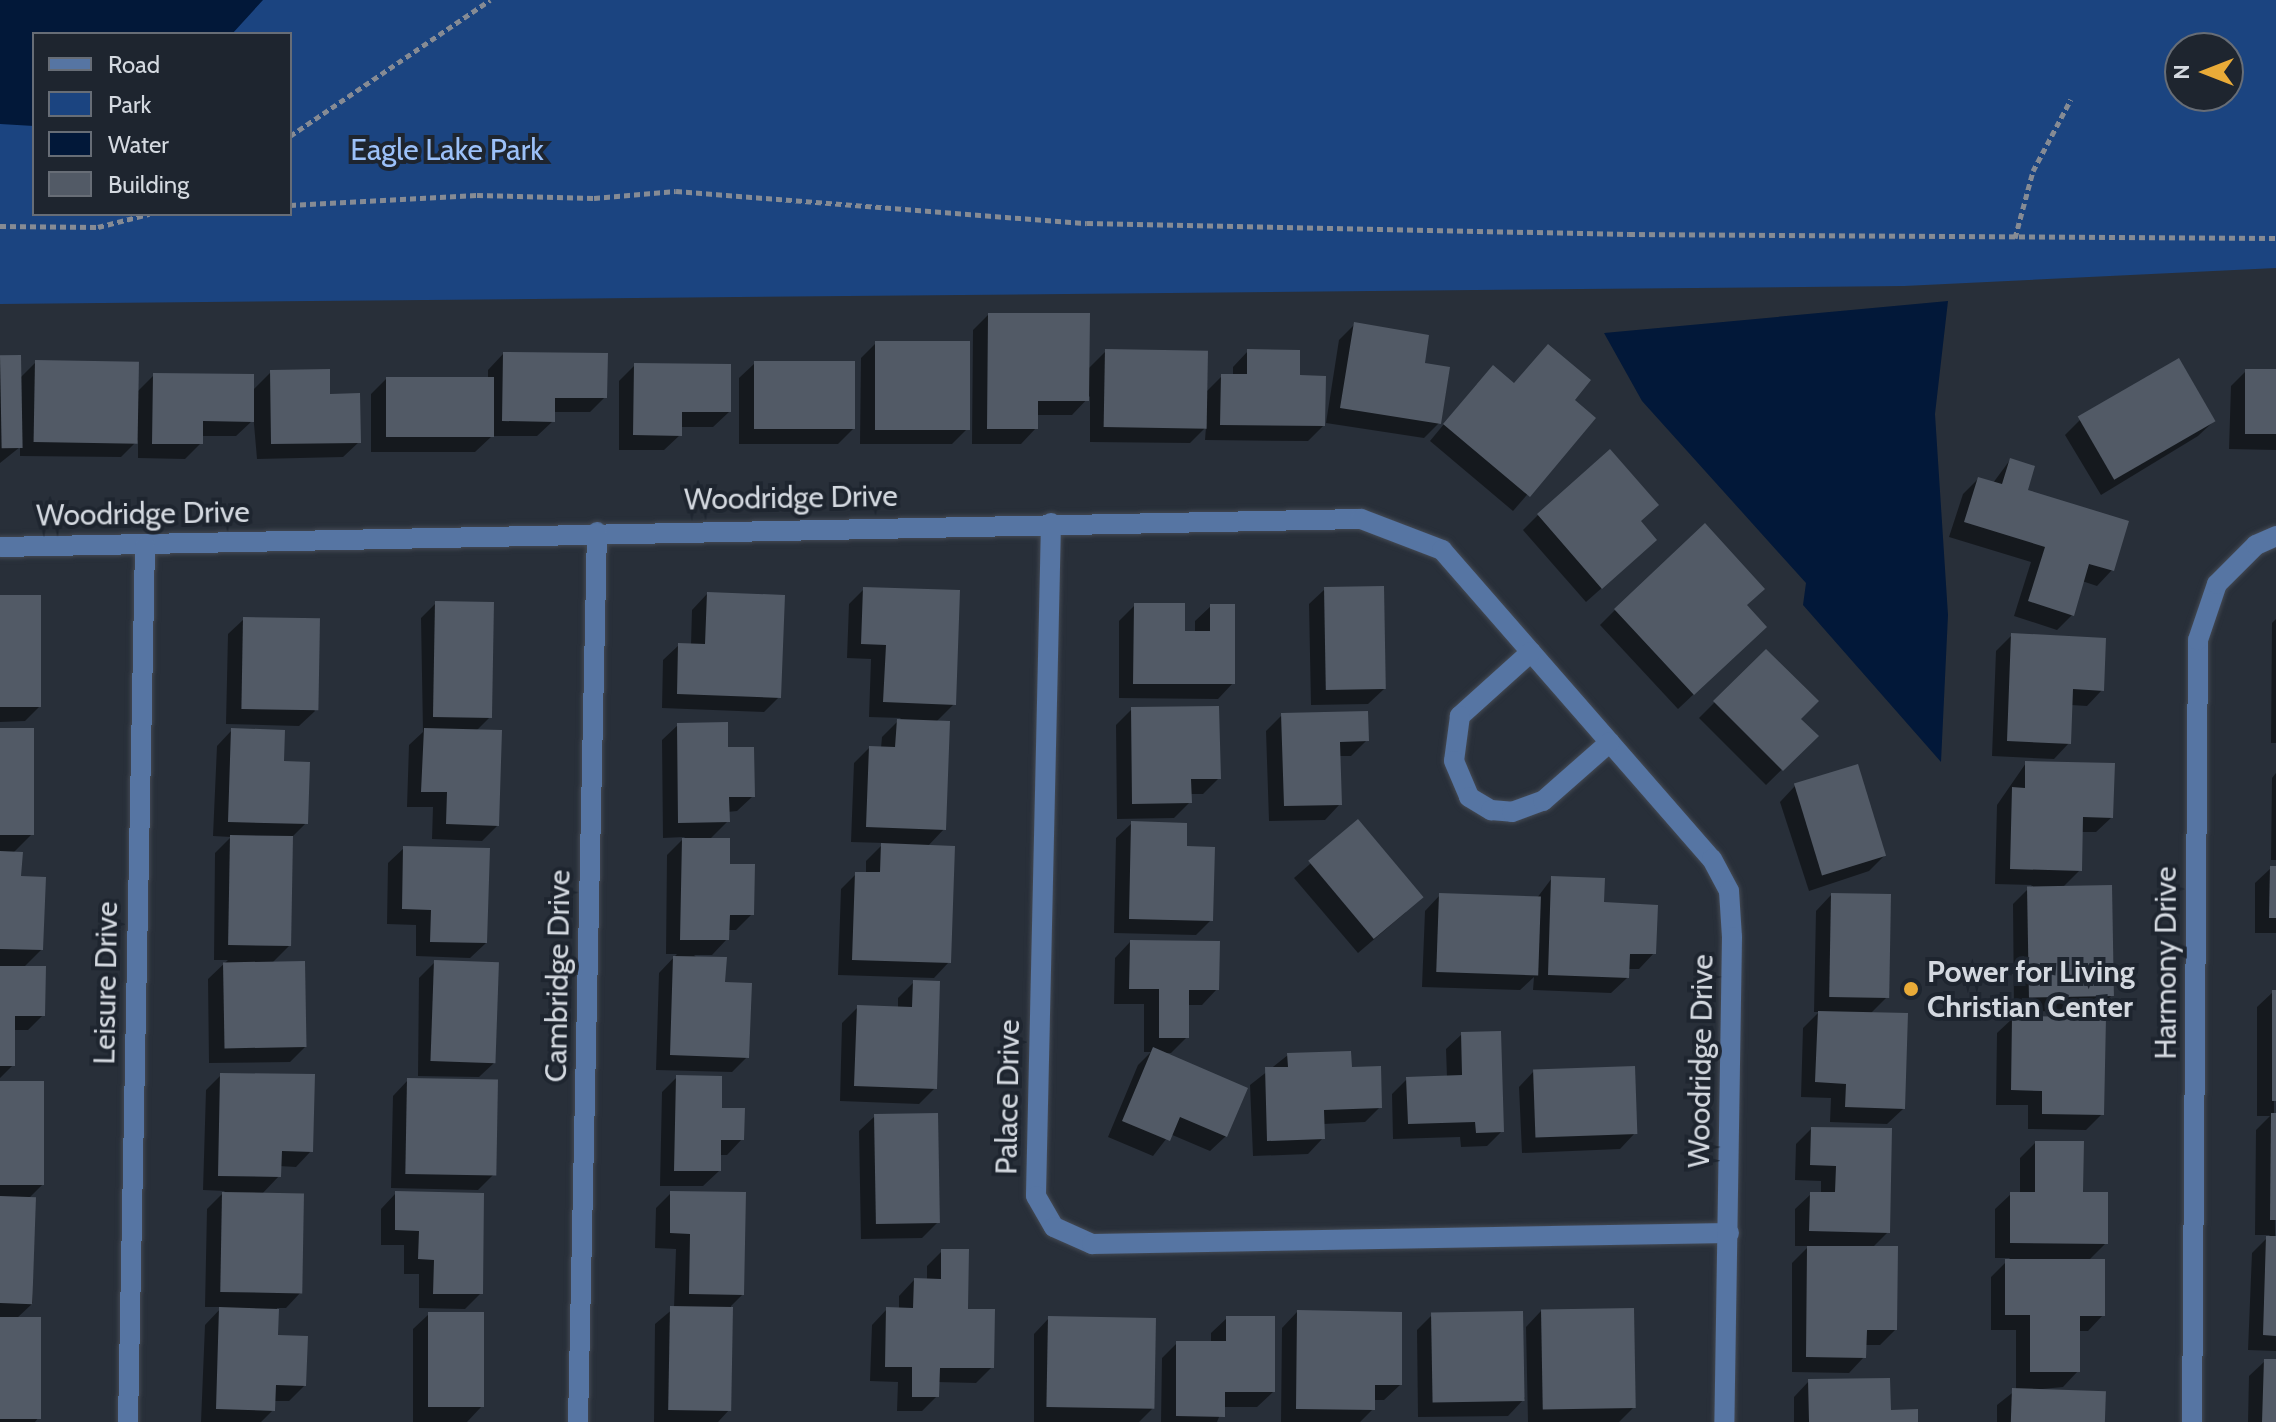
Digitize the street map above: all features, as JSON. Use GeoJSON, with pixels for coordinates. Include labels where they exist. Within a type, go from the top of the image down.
{"type":"FeatureCollection","features":[{"type":"Feature","properties":{"kind":"street","name":"Woodridge Drive"},"geometry":{"type":"LineString","coordinates":[[0,547],[145,546],[597,532],[1361,519],[1442,550],[1712,859],[1729,891],[1729,1233],[1724,1422]]}},
{"type":"Feature","properties":{"kind":"street","name":"Palace Drive"},"geometry":{"type":"LineString","coordinates":[[1051,523],[1036,1196],[1054,1227],[1092,1244],[1729,1233]]}},
{"type":"Feature","properties":{"kind":"street","name":"Cambridge Drive"},"geometry":{"type":"LineString","coordinates":[[578,1422],[597,532]]}},
{"type":"Feature","properties":{"kind":"street","name":"Harmony Drive"},"geometry":{"type":"LineString","coordinates":[[2192,1422],[2198,640],[2217,584],[2256,545],[2276,536]]}},
{"type":"Feature","properties":{"kind":"street","name":"Leisure Drive"},"geometry":{"type":"LineString","coordinates":[[128,1422],[145,546]]}},
{"type":"Feature","properties":{"kind":"street"},"geometry":{"type":"LineString","coordinates":[[1531,652],[1460,716],[1454,761],[1469,797],[1491,810],[1512,812],[1543,801],[1610,742]]}},
{"type":"Feature","properties":{"kind":"path"},"geometry":{"type":"LineString","coordinates":[[292,135],[490,0]]}},
{"type":"Feature","properties":{"kind":"path"},"geometry":{"type":"LineString","coordinates":[[2015,238],[2033,171],[2071,99]]}},
{"type":"Feature","properties":{"kind":"path"},"geometry":{"type":"LineString","coordinates":[[292,205],[477,195],[594,198],[676,191],[1087,223],[2015,238],[2276,238]]}},
{"type":"Feature","properties":{"kind":"path"},"geometry":{"type":"LineString","coordinates":[[0,226],[98,227],[141,216]]}},
{"type":"Feature","properties":{"kind":"green space","name":"Eagle Lake Park"},"geometry":{"type":"Polygon","coordinates":[[[0,0],[2276,0],[2276,268],[1904,286],[0,304],[0,0]]]}},
{"type":"Feature","properties":{"kind":"water"},"geometry":{"type":"Polygon","coordinates":[[[0,0],[263,0],[234,32],[32,32],[32,126],[0,124],[0,0]]]}},
{"type":"Feature","properties":{"kind":"water"},"geometry":{"type":"Polygon","coordinates":[[[1948,301],[1935,414],[1948,615],[1941,762],[1803,605],[1806,583],[1642,401],[1604,333],[1948,301]]]}},
{"type":"Feature","properties":{"kind":"building"},"geometry":{"type":"Polygon","coordinates":[[[988,313],[1090,313],[1089,401],[1038,401],[1038,429],[987,429],[988,313]]]}},
{"type":"Feature","properties":{"kind":"building"},"geometry":{"type":"Polygon","coordinates":[[[1354,322],[1429,335],[1425,363],[1450,367],[1441,424],[1340,408],[1354,322]]]}},
{"type":"Feature","properties":{"kind":"building"},"geometry":{"type":"Polygon","coordinates":[[[875,341],[970,341],[970,430],[875,430],[875,341]]]}},
{"type":"Feature","properties":{"kind":"building"},"geometry":{"type":"Polygon","coordinates":[[[1548,344],[1591,380],[1575,400],[1596,418],[1530,497],[1443,424],[1493,365],[1514,383],[1548,344]]]}},
{"type":"Feature","properties":{"kind":"building"},"geometry":{"type":"Polygon","coordinates":[[[1105,349],[1208,351],[1207,429],[1104,427],[1105,349]]]}},
{"type":"Feature","properties":{"kind":"building"},"geometry":{"type":"Polygon","coordinates":[[[1247,349],[1300,350],[1300,375],[1326,376],[1325,426],[1220,425],[1221,374],[1247,374],[1247,349]]]}},
{"type":"Feature","properties":{"kind":"building"},"geometry":{"type":"Polygon","coordinates":[[[503,352],[608,353],[607,398],[555,398],[555,422],[502,421],[503,352]]]}},
{"type":"Feature","properties":{"kind":"building"},"geometry":{"type":"Polygon","coordinates":[[[0,355],[21,355],[23,448],[2,448],[0,355]]]}},
{"type":"Feature","properties":{"kind":"building"},"geometry":{"type":"Polygon","coordinates":[[[2179,358],[2216,421],[2114,480],[2078,417],[2179,358]]]}},
{"type":"Feature","properties":{"kind":"building"},"geometry":{"type":"Polygon","coordinates":[[[35,360],[139,362],[138,444],[34,442],[35,360]]]}},
{"type":"Feature","properties":{"kind":"building"},"geometry":{"type":"Polygon","coordinates":[[[754,361],[855,361],[855,429],[754,429],[754,361]]]}},
{"type":"Feature","properties":{"kind":"building"},"geometry":{"type":"Polygon","coordinates":[[[634,363],[731,364],[731,412],[682,412],[682,436],[633,435],[634,363]]]}},
{"type":"Feature","properties":{"kind":"building"},"geometry":{"type":"Polygon","coordinates":[[[330,369],[330,394],[360,393],[361,443],[271,444],[270,370],[330,369]]]}},
{"type":"Feature","properties":{"kind":"building"},"geometry":{"type":"Polygon","coordinates":[[[2245,369],[2276,369],[2276,434],[2245,434],[2245,369]]]}},
{"type":"Feature","properties":{"kind":"building"},"geometry":{"type":"Polygon","coordinates":[[[153,373],[254,374],[254,422],[203,421],[203,444],[152,444],[153,373]]]}},
{"type":"Feature","properties":{"kind":"building"},"geometry":{"type":"Polygon","coordinates":[[[386,377],[494,377],[494,437],[386,437],[386,377]]]}},
{"type":"Feature","properties":{"kind":"building"},"geometry":{"type":"Polygon","coordinates":[[[1610,449],[1659,505],[1641,521],[1657,540],[1602,589],[1537,514],[1610,449]]]}},
{"type":"Feature","properties":{"kind":"building"},"geometry":{"type":"Polygon","coordinates":[[[2010,458],[2035,466],[2028,490],[2129,521],[2114,571],[2089,564],[2074,616],[2028,601],[2045,547],[1964,522],[1978,477],[2002,484],[2010,458]]]}},
{"type":"Feature","properties":{"kind":"building"},"geometry":{"type":"Polygon","coordinates":[[[1705,523],[1765,589],[1747,605],[1767,627],[1694,695],[1614,609],[1705,523]]]}},
{"type":"Feature","properties":{"kind":"building"},"geometry":{"type":"Polygon","coordinates":[[[1384,586],[1386,689],[1326,690],[1324,587],[1384,586]]]}},
{"type":"Feature","properties":{"kind":"building"},"geometry":{"type":"Polygon","coordinates":[[[863,587],[960,590],[956,705],[883,702],[886,645],[861,644],[863,587]]]}},
{"type":"Feature","properties":{"kind":"building"},"geometry":{"type":"Polygon","coordinates":[[[707,592],[785,595],[781,698],[677,694],[678,643],[705,644],[707,592]]]}},
{"type":"Feature","properties":{"kind":"building"},"geometry":{"type":"Polygon","coordinates":[[[0,595],[41,595],[41,707],[0,707],[0,595]]]}},
{"type":"Feature","properties":{"kind":"building"},"geometry":{"type":"Polygon","coordinates":[[[435,601],[494,602],[492,718],[433,717],[435,601]]]}},
{"type":"Feature","properties":{"kind":"building"},"geometry":{"type":"Polygon","coordinates":[[[1134,603],[1185,603],[1185,631],[1210,631],[1210,604],[1235,604],[1235,684],[1133,684],[1134,603]]]}},
{"type":"Feature","properties":{"kind":"building"},"geometry":{"type":"Polygon","coordinates":[[[243,617],[320,618],[318,710],[241,709],[243,617]]]}},
{"type":"Feature","properties":{"kind":"building"},"geometry":{"type":"Polygon","coordinates":[[[2011,633],[2106,638],[2104,691],[2073,689],[2071,744],[2007,741],[2011,633]]]}},
{"type":"Feature","properties":{"kind":"building"},"geometry":{"type":"Polygon","coordinates":[[[1766,649],[1819,701],[1801,719],[1819,736],[1783,771],[1713,701],[1766,649]]]}},
{"type":"Feature","properties":{"kind":"building"},"geometry":{"type":"Polygon","coordinates":[[[1219,706],[1221,779],[1191,779],[1192,803],[1132,804],[1131,707],[1219,706]]]}},
{"type":"Feature","properties":{"kind":"building"},"geometry":{"type":"Polygon","coordinates":[[[1368,711],[1369,741],[1340,742],[1342,805],[1284,806],[1281,713],[1368,711]]]}},
{"type":"Feature","properties":{"kind":"building"},"geometry":{"type":"Polygon","coordinates":[[[897,719],[950,721],[946,830],[866,827],[869,746],[895,747],[897,719]]]}},
{"type":"Feature","properties":{"kind":"building"},"geometry":{"type":"Polygon","coordinates":[[[728,722],[728,747],[754,747],[755,797],[729,797],[730,822],[678,823],[677,723],[728,722]]]}},
{"type":"Feature","properties":{"kind":"building"},"geometry":{"type":"Polygon","coordinates":[[[0,728],[34,728],[34,835],[0,835],[0,728]]]}},
{"type":"Feature","properties":{"kind":"building"},"geometry":{"type":"Polygon","coordinates":[[[231,728],[285,730],[284,761],[310,762],[308,824],[228,822],[231,728]]]}},
{"type":"Feature","properties":{"kind":"building"},"geometry":{"type":"Polygon","coordinates":[[[424,728],[502,730],[499,826],[446,824],[447,792],[421,792],[424,728]]]}},
{"type":"Feature","properties":{"kind":"building"},"geometry":{"type":"Polygon","coordinates":[[[2025,761],[2115,763],[2113,818],[2083,817],[2082,871],[2010,869],[2012,787],[2025,788],[2025,761]]]}},
{"type":"Feature","properties":{"kind":"building"},"geometry":{"type":"Polygon","coordinates":[[[1858,764],[1886,856],[1822,875],[1794,784],[1858,764]]]}},
{"type":"Feature","properties":{"kind":"building"},"geometry":{"type":"Polygon","coordinates":[[[1358,819],[1424,897],[1374,939],[1308,861],[1358,819]]]}},
{"type":"Feature","properties":{"kind":"building"},"geometry":{"type":"Polygon","coordinates":[[[1131,821],[1187,823],[1187,846],[1215,847],[1213,921],[1129,919],[1131,821]]]}},
{"type":"Feature","properties":{"kind":"building"},"geometry":{"type":"Polygon","coordinates":[[[230,835],[293,836],[291,946],[228,945],[230,835]]]}},
{"type":"Feature","properties":{"kind":"building"},"geometry":{"type":"Polygon","coordinates":[[[682,838],[730,838],[730,864],[755,864],[754,915],[730,915],[729,940],[680,940],[682,838]]]}},
{"type":"Feature","properties":{"kind":"building"},"geometry":{"type":"Polygon","coordinates":[[[881,843],[955,846],[951,963],[852,960],[855,872],[880,872],[881,843]]]}},
{"type":"Feature","properties":{"kind":"building"},"geometry":{"type":"Polygon","coordinates":[[[403,846],[490,848],[487,943],[430,942],[431,910],[402,909],[403,846]]]}},
{"type":"Feature","properties":{"kind":"building"},"geometry":{"type":"Polygon","coordinates":[[[0,851],[23,852],[21,876],[46,877],[43,950],[0,949],[0,851]]]}},
{"type":"Feature","properties":{"kind":"building"},"geometry":{"type":"Polygon","coordinates":[[[2270,866],[2276,866],[2276,918],[2269,918],[2270,866]]]}},
{"type":"Feature","properties":{"kind":"building"},"geometry":{"type":"Polygon","coordinates":[[[1551,876],[1605,878],[1604,902],[1658,905],[1656,954],[1630,954],[1629,978],[1548,975],[1551,876]]]}},
{"type":"Feature","properties":{"kind":"building"},"geometry":{"type":"Polygon","coordinates":[[[2112,885],[2114,996],[2029,997],[2027,886],[2112,885]]]}},
{"type":"Feature","properties":{"kind":"building"},"geometry":{"type":"Polygon","coordinates":[[[1439,893],[1541,897],[1538,976],[1436,972],[1439,893]]]}},
{"type":"Feature","properties":{"kind":"building"},"geometry":{"type":"Polygon","coordinates":[[[1831,893],[1891,894],[1889,998],[1829,997],[1831,893]]]}},
{"type":"Feature","properties":{"kind":"building"},"geometry":{"type":"Polygon","coordinates":[[[1130,940],[1220,941],[1219,990],[1189,990],[1189,1038],[1159,1038],[1159,989],[1129,989],[1130,940]]]}},
{"type":"Feature","properties":{"kind":"building"},"geometry":{"type":"Polygon","coordinates":[[[673,956],[727,957],[725,982],[752,983],[749,1058],[670,1055],[673,956]]]}},
{"type":"Feature","properties":{"kind":"building"},"geometry":{"type":"Polygon","coordinates":[[[434,960],[499,962],[495,1063],[430,1061],[434,960]]]}},
{"type":"Feature","properties":{"kind":"building"},"geometry":{"type":"Polygon","coordinates":[[[305,961],[307,1047],[225,1048],[223,962],[305,961]]]}},
{"type":"Feature","properties":{"kind":"building"},"geometry":{"type":"Polygon","coordinates":[[[0,966],[46,966],[45,1016],[15,1016],[15,1066],[0,1066],[0,966]]]}},
{"type":"Feature","properties":{"kind":"building"},"geometry":{"type":"Polygon","coordinates":[[[913,980],[940,981],[937,1089],[854,1086],[857,1005],[912,1007],[913,980]]]}},
{"type":"Feature","properties":{"kind":"building"},"geometry":{"type":"Polygon","coordinates":[[[2272,990],[2276,990],[2276,1101],[2272,1101],[2272,990]]]}},
{"type":"Feature","properties":{"kind":"building"},"geometry":{"type":"Polygon","coordinates":[[[1818,1011],[1908,1013],[1905,1109],[1845,1107],[1846,1084],[1815,1082],[1818,1011]]]}},
{"type":"Feature","properties":{"kind":"building"},"geometry":{"type":"Polygon","coordinates":[[[2012,1016],[2106,1017],[2104,1115],[2042,1114],[2042,1091],[2011,1090],[2012,1016]]]}},
{"type":"Feature","properties":{"kind":"building"},"geometry":{"type":"Polygon","coordinates":[[[1501,1031],[1504,1132],[1476,1133],[1475,1122],[1408,1124],[1406,1077],[1462,1075],[1461,1032],[1501,1031]]]}},
{"type":"Feature","properties":{"kind":"building"},"geometry":{"type":"Polygon","coordinates":[[[1153,1047],[1248,1088],[1227,1137],[1180,1117],[1170,1141],[1122,1121],[1153,1047]]]}},
{"type":"Feature","properties":{"kind":"building"},"geometry":{"type":"Polygon","coordinates":[[[1351,1051],[1352,1067],[1381,1066],[1382,1108],[1324,1110],[1325,1139],[1267,1141],[1265,1067],[1288,1067],[1287,1053],[1351,1051]]]}},
{"type":"Feature","properties":{"kind":"building"},"geometry":{"type":"Polygon","coordinates":[[[1635,1066],[1637,1134],[1535,1138],[1533,1070],[1635,1066]]]}},
{"type":"Feature","properties":{"kind":"building"},"geometry":{"type":"Polygon","coordinates":[[[220,1073],[315,1074],[313,1152],[282,1151],[281,1177],[218,1176],[220,1073]]]}},
{"type":"Feature","properties":{"kind":"building"},"geometry":{"type":"Polygon","coordinates":[[[676,1075],[722,1076],[722,1108],[745,1108],[744,1140],[721,1140],[721,1171],[674,1171],[676,1075]]]}},
{"type":"Feature","properties":{"kind":"building"},"geometry":{"type":"Polygon","coordinates":[[[407,1078],[498,1080],[496,1176],[405,1174],[407,1078]]]}},
{"type":"Feature","properties":{"kind":"building"},"geometry":{"type":"Polygon","coordinates":[[[0,1081],[44,1081],[44,1185],[0,1185],[0,1081]]]}},
{"type":"Feature","properties":{"kind":"building"},"geometry":{"type":"Polygon","coordinates":[[[938,1113],[940,1223],[876,1224],[874,1114],[938,1113]]]}},
{"type":"Feature","properties":{"kind":"building"},"geometry":{"type":"Polygon","coordinates":[[[2271,1113],[2276,1113],[2276,1220],[2270,1220],[2271,1113]]]}},
{"type":"Feature","properties":{"kind":"building"},"geometry":{"type":"Polygon","coordinates":[[[1811,1127],[1892,1128],[1890,1233],[1809,1231],[1810,1192],[1835,1192],[1836,1166],[1810,1165],[1811,1127]]]}},
{"type":"Feature","properties":{"kind":"building"},"geometry":{"type":"Polygon","coordinates":[[[2035,1141],[2084,1141],[2083,1192],[2108,1192],[2108,1244],[2010,1243],[2010,1192],[2035,1192],[2035,1141]]]}},
{"type":"Feature","properties":{"kind":"building"},"geometry":{"type":"Polygon","coordinates":[[[395,1191],[484,1193],[483,1294],[433,1294],[434,1260],[418,1259],[419,1231],[395,1230],[395,1191]]]}},
{"type":"Feature","properties":{"kind":"building"},"geometry":{"type":"Polygon","coordinates":[[[670,1191],[746,1192],[744,1295],[689,1294],[690,1234],[670,1233],[670,1191]]]}},
{"type":"Feature","properties":{"kind":"building"},"geometry":{"type":"Polygon","coordinates":[[[222,1192],[304,1193],[302,1293],[220,1292],[222,1192]]]}},
{"type":"Feature","properties":{"kind":"building"},"geometry":{"type":"Polygon","coordinates":[[[0,1196],[36,1197],[32,1304],[0,1303],[0,1196]]]}},
{"type":"Feature","properties":{"kind":"building"},"geometry":{"type":"Polygon","coordinates":[[[2266,1236],[2276,1236],[2276,1336],[2263,1335],[2266,1236]]]}},
{"type":"Feature","properties":{"kind":"building"},"geometry":{"type":"Polygon","coordinates":[[[1807,1246],[1898,1246],[1897,1330],[1867,1330],[1866,1358],[1806,1357],[1807,1246]]]}},
{"type":"Feature","properties":{"kind":"building"},"geometry":{"type":"Polygon","coordinates":[[[941,1249],[969,1249],[968,1309],[995,1309],[994,1368],[940,1368],[939,1397],[912,1397],[912,1367],[885,1367],[886,1307],[913,1308],[914,1278],[941,1279],[941,1249]]]}},
{"type":"Feature","properties":{"kind":"building"},"geometry":{"type":"Polygon","coordinates":[[[2005,1259],[2105,1259],[2105,1316],[2080,1316],[2080,1372],[2030,1372],[2030,1315],[2005,1315],[2005,1259]]]}},
{"type":"Feature","properties":{"kind":"building"},"geometry":{"type":"Polygon","coordinates":[[[670,1306],[733,1307],[731,1411],[668,1410],[670,1306]]]}},
{"type":"Feature","properties":{"kind":"building"},"geometry":{"type":"Polygon","coordinates":[[[219,1307],[279,1309],[278,1335],[308,1336],[306,1386],[276,1385],[275,1411],[216,1409],[219,1307]]]}},
{"type":"Feature","properties":{"kind":"building"},"geometry":{"type":"Polygon","coordinates":[[[1634,1308],[1636,1408],[1543,1410],[1541,1310],[1634,1308]]]}},
{"type":"Feature","properties":{"kind":"building"},"geometry":{"type":"Polygon","coordinates":[[[1297,1310],[1402,1312],[1402,1385],[1375,1385],[1375,1410],[1296,1409],[1297,1310]]]}},
{"type":"Feature","properties":{"kind":"building"},"geometry":{"type":"Polygon","coordinates":[[[1523,1311],[1525,1401],[1433,1403],[1431,1313],[1523,1311]]]}},
{"type":"Feature","properties":{"kind":"building"},"geometry":{"type":"Polygon","coordinates":[[[428,1312],[484,1312],[484,1407],[428,1407],[428,1312]]]}},
{"type":"Feature","properties":{"kind":"building"},"geometry":{"type":"Polygon","coordinates":[[[1048,1316],[1156,1318],[1154,1409],[1046,1407],[1048,1316]]]}},
{"type":"Feature","properties":{"kind":"building"},"geometry":{"type":"Polygon","coordinates":[[[1226,1316],[1275,1316],[1275,1392],[1225,1392],[1225,1417],[1176,1416],[1176,1341],[1226,1341],[1226,1316]]]}},
{"type":"Feature","properties":{"kind":"building"},"geometry":{"type":"Polygon","coordinates":[[[0,1317],[41,1317],[41,1419],[0,1419],[0,1317]]]}},
{"type":"Feature","properties":{"kind":"building"},"geometry":{"type":"Polygon","coordinates":[[[2264,1359],[2276,1359],[2276,1422],[2262,1422],[2264,1359]]]}},
{"type":"Feature","properties":{"kind":"building"},"geometry":{"type":"Polygon","coordinates":[[[1890,1378],[1891,1410],[1918,1409],[1918,1422],[1809,1422],[1808,1379],[1890,1378]]]}},
{"type":"Feature","properties":{"kind":"building"},"geometry":{"type":"Polygon","coordinates":[[[2012,1388],[2106,1391],[2105,1422],[2011,1422],[2012,1388]]]}},
{"type":"Feature","properties":{"kind":"place","name":"Power for Living Christian Center"},"geometry":{"type":"Point","coordinates":[1911,989]}}]}
